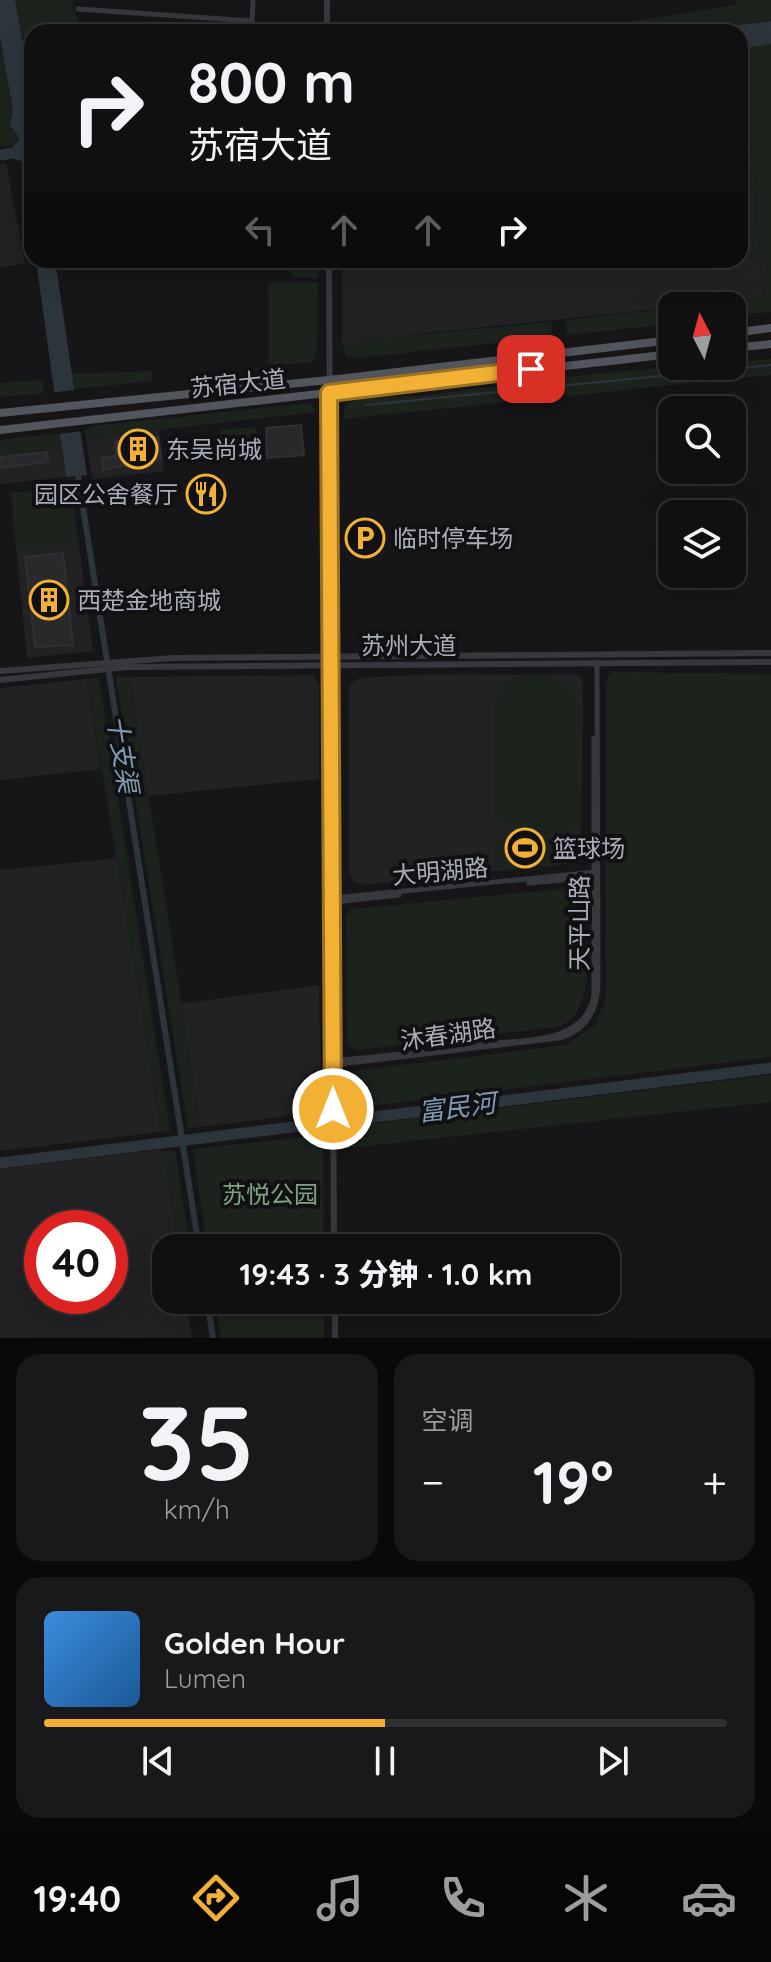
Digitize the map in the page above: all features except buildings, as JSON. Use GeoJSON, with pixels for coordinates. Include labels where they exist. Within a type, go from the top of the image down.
{"type":"FeatureCollection","features":[{"type":"Feature","properties":{"kind":"main road"},"geometry":{"type":"LineString","coordinates":[[746,331],[771,328]]}},
{"type":"Feature","properties":{"kind":"main road","name":"苏宿大道"},"geometry":{"type":"LineString","coordinates":[[0,413],[329,380],[658,342]]}},
{"type":"Feature","properties":{"kind":"main road"},"geometry":{"type":"LineString","coordinates":[[746,347],[771,344]]}},
{"type":"Feature","properties":{"kind":"main road","name":"苏宿大道"},"geometry":{"type":"LineString","coordinates":[[0,430],[658,356]]}},
{"type":"Feature","properties":{"kind":"street"},"geometry":{"type":"LineString","coordinates":[[252,24],[253,0]]}},
{"type":"Feature","properties":{"kind":"street"},"geometry":{"type":"LineString","coordinates":[[327,0],[327,24]]}},
{"type":"Feature","properties":{"kind":"street"},"geometry":{"type":"LineString","coordinates":[[78,9],[252,21]]}},
{"type":"Feature","properties":{"kind":"street"},"geometry":{"type":"LineString","coordinates":[[329,268],[334,1234]]}},
{"type":"Feature","properties":{"kind":"street","name":"天平山路"},"geometry":{"type":"LineString","coordinates":[[567,1034],[582,1022],[593,1002],[595,653]]}},
{"type":"Feature","properties":{"kind":"street","name":"苏州大道"},"geometry":{"type":"LineString","coordinates":[[0,680],[84,672],[126,663],[330,654],[771,653]]}},
{"type":"Feature","properties":{"kind":"street","name":"苏州大道"},"geometry":{"type":"LineString","coordinates":[[0,671],[82,663],[771,662]]}},
{"type":"Feature","properties":{"kind":"street","name":"大明湖路"},"geometry":{"type":"LineString","coordinates":[[333,900],[596,875]]}},
{"type":"Feature","properties":{"kind":"street","name":"沐春湖路"},"geometry":{"type":"LineString","coordinates":[[333,1063],[567,1034]]}},
{"type":"Feature","properties":{"kind":"street"},"geometry":{"type":"LineString","coordinates":[[335,1314],[335,1338]]}},
{"type":"Feature","properties":{"kind":"shaded area"},"geometry":{"type":"Polygon","coordinates":[[[0,0],[15,0],[24,52],[24,161],[15,160],[13,146],[20,139],[10,125],[13,110],[0,37],[0,0]]]}},
{"type":"Feature","properties":{"kind":"shaded area"},"geometry":{"type":"Polygon","coordinates":[[[771,21],[771,44],[748,48],[748,24],[771,21]]]}},
{"type":"Feature","properties":{"kind":"shaded area"},"geometry":{"type":"Polygon","coordinates":[[[748,117],[763,298],[746,300],[746,292],[658,292],[658,309],[342,342],[342,268],[748,268],[748,117]]]}},
{"type":"Feature","properties":{"kind":"shaded area"},"geometry":{"type":"Polygon","coordinates":[[[6,163],[24,264],[0,267],[0,164],[6,163]]]}},
{"type":"Feature","properties":{"kind":"shaded area"},"geometry":{"type":"Polygon","coordinates":[[[37,268],[56,268],[87,475],[66,477],[37,268]]]}},
{"type":"Feature","properties":{"kind":"shaded area"},"geometry":{"type":"Polygon","coordinates":[[[159,430],[164,471],[92,479],[86,438],[159,430]]]}},
{"type":"Feature","properties":{"kind":"shaded area"},"geometry":{"type":"Polygon","coordinates":[[[62,448],[66,477],[0,484],[0,455],[62,448]]]}},
{"type":"Feature","properties":{"kind":"shaded area"},"geometry":{"type":"Polygon","coordinates":[[[71,488],[93,651],[27,658],[11,493],[71,488]]]}},
{"type":"Feature","properties":{"kind":"shaded area"},"geometry":{"type":"Polygon","coordinates":[[[574,674],[580,677],[583,684],[581,862],[363,885],[354,882],[349,872],[349,686],[359,678],[574,674]]]}},
{"type":"Feature","properties":{"kind":"shaded area"},"geometry":{"type":"Polygon","coordinates":[[[313,675],[319,685],[319,779],[147,796],[130,677],[313,675]]]}},
{"type":"Feature","properties":{"kind":"shaded area"},"geometry":{"type":"Polygon","coordinates":[[[87,679],[101,769],[0,780],[0,688],[87,679]]]}},
{"type":"Feature","properties":{"kind":"shaded area"},"geometry":{"type":"Polygon","coordinates":[[[118,858],[161,1132],[0,1151],[0,870],[118,858]]]}},
{"type":"Feature","properties":{"kind":"shaded area"},"geometry":{"type":"Polygon","coordinates":[[[319,985],[321,1112],[201,1127],[180,1004],[319,985]]]}},
{"type":"Feature","properties":{"kind":"shaded area"},"geometry":{"type":"Polygon","coordinates":[[[163,1151],[176,1234],[152,1234],[152,1314],[188,1314],[192,1338],[0,1338],[0,1169],[163,1151]]]}},
{"type":"Feature","properties":{"kind":"green space"},"geometry":{"type":"Polygon","coordinates":[[[15,0],[71,0],[79,24],[24,24],[24,52],[15,0]]]}},
{"type":"Feature","properties":{"kind":"green space"},"geometry":{"type":"Polygon","coordinates":[[[736,0],[771,0],[771,21],[748,24],[616,24],[736,5],[736,0]]]}},
{"type":"Feature","properties":{"kind":"green space"},"geometry":{"type":"Polygon","coordinates":[[[0,37],[13,110],[10,125],[20,140],[13,146],[0,147],[0,37]]]}},
{"type":"Feature","properties":{"kind":"green space"},"geometry":{"type":"Polygon","coordinates":[[[771,44],[771,312],[746,315],[746,300],[763,298],[748,120],[748,48],[771,44]]]}},
{"type":"Feature","properties":{"kind":"green space"},"geometry":{"type":"Polygon","coordinates":[[[276,268],[318,268],[318,278],[293,277],[290,270],[276,268]]]}},
{"type":"Feature","properties":{"kind":"green space"},"geometry":{"type":"Polygon","coordinates":[[[268,282],[318,282],[317,348],[312,362],[269,366],[268,282]]]}},
{"type":"Feature","properties":{"kind":"green space"},"geometry":{"type":"Polygon","coordinates":[[[658,310],[658,325],[567,335],[566,320],[658,310]]]}},
{"type":"Feature","properties":{"kind":"green space"},"geometry":{"type":"Polygon","coordinates":[[[553,322],[551,337],[357,358],[346,357],[342,342],[553,322]]]}},
{"type":"Feature","properties":{"kind":"green space"},"geometry":{"type":"Polygon","coordinates":[[[771,359],[771,375],[746,378],[746,361],[771,359]]]}},
{"type":"Feature","properties":{"kind":"green space"},"geometry":{"type":"Polygon","coordinates":[[[658,369],[658,380],[722,380],[343,419],[346,404],[363,398],[419,396],[658,369]]]}},
{"type":"Feature","properties":{"kind":"green space"},"geometry":{"type":"Polygon","coordinates":[[[152,371],[152,381],[75,389],[72,374],[152,371]]]}},
{"type":"Feature","properties":{"kind":"green space"},"geometry":{"type":"Polygon","coordinates":[[[43,380],[44,393],[0,397],[0,383],[43,380]]]}},
{"type":"Feature","properties":{"kind":"green space"},"geometry":{"type":"Polygon","coordinates":[[[311,403],[316,412],[86,438],[84,431],[92,426],[311,403]]]}},
{"type":"Feature","properties":{"kind":"green space"},"geometry":{"type":"Polygon","coordinates":[[[256,427],[259,458],[223,462],[220,430],[256,427]]]}},
{"type":"Feature","properties":{"kind":"green space"},"geometry":{"type":"Polygon","coordinates":[[[60,433],[62,448],[0,455],[0,440],[60,433]]]}},
{"type":"Feature","properties":{"kind":"green space"},"geometry":{"type":"Polygon","coordinates":[[[71,488],[78,544],[16,550],[11,493],[71,488]]]}},
{"type":"Feature","properties":{"kind":"green space"},"geometry":{"type":"Polygon","coordinates":[[[548,674],[567,684],[581,709],[581,829],[529,835],[512,827],[505,818],[495,818],[495,700],[500,699],[500,683],[522,675],[548,674]]]}},
{"type":"Feature","properties":{"kind":"green space"},"geometry":{"type":"Polygon","coordinates":[[[610,674],[771,674],[771,1057],[346,1109],[345,1081],[353,1071],[566,1045],[595,1025],[606,998],[606,684],[610,674]]]}},
{"type":"Feature","properties":{"kind":"green space"},"geometry":{"type":"Polygon","coordinates":[[[116,677],[130,677],[201,1127],[188,1128],[116,677]]]}},
{"type":"Feature","properties":{"kind":"green space"},"geometry":{"type":"Polygon","coordinates":[[[99,678],[170,1131],[161,1132],[87,679],[99,678]]]}},
{"type":"Feature","properties":{"kind":"green space","name":"篮球场"},"geometry":{"type":"Polygon","coordinates":[[[582,837],[582,859],[558,859],[557,866],[494,867],[493,838],[582,837]]]}},
{"type":"Feature","properties":{"kind":"green space"},"geometry":{"type":"Polygon","coordinates":[[[574,888],[583,892],[587,957],[584,994],[578,1010],[569,1021],[555,1027],[357,1050],[347,1045],[346,917],[351,909],[574,888]]]}},
{"type":"Feature","properties":{"kind":"green space"},"geometry":{"type":"Polygon","coordinates":[[[771,1075],[771,1102],[346,1148],[347,1131],[351,1126],[771,1075]]]}},
{"type":"Feature","properties":{"kind":"green space","name":"苏悦公园"},"geometry":{"type":"Polygon","coordinates":[[[323,1135],[324,1234],[205,1234],[193,1149],[323,1135]]]}},
{"type":"Feature","properties":{"kind":"green space"},"geometry":{"type":"Polygon","coordinates":[[[175,1150],[188,1234],[176,1234],[163,1151],[175,1150]]]}},
{"type":"Feature","properties":{"kind":"green space"},"geometry":{"type":"Polygon","coordinates":[[[217,1314],[324,1314],[324,1338],[221,1338],[217,1314]]]}},
{"type":"Feature","properties":{"kind":"pier"},"geometry":{"type":"Polygon","coordinates":[[[79,389],[85,431],[56,434],[51,393],[79,389]]]}},
{"type":"Feature","properties":{"kind":"waterway"},"geometry":{"type":"LineString","coordinates":[[0,155],[14,153],[24,145]]}},
{"type":"Feature","properties":{"kind":"waterway"},"geometry":{"type":"LineString","coordinates":[[365,405],[771,365]]}},
{"type":"Feature","properties":{"kind":"waterway","name":"十支渠"},"geometry":{"type":"LineString","coordinates":[[77,469],[197,1234]]}},
{"type":"Feature","properties":{"kind":"waterway","name":"富民河"},"geometry":{"type":"LineString","coordinates":[[0,1163],[771,1068]]}},
{"type":"Feature","properties":{"kind":"waterway","name":"十支渠"},"geometry":{"type":"LineString","coordinates":[[209,1314],[213,1338]]}},
{"type":"Feature","properties":{"kind":"place","name":"东吴尚城"},"geometry":{"type":"Point","coordinates":[138,449]}},
{"type":"Feature","properties":{"kind":"place","name":"园区公舍餐厅"},"geometry":{"type":"Point","coordinates":[206,494]}},
{"type":"Feature","properties":{"kind":"place","name":"临时停车场"},"geometry":{"type":"Point","coordinates":[365,538]}},
{"type":"Feature","properties":{"kind":"place","name":"西楚金地商城"},"geometry":{"type":"Point","coordinates":[49,600]}},
{"type":"Feature","properties":{"kind":"place","name":"篮球场"},"geometry":{"type":"Point","coordinates":[525,848]}},
{"type":"Feature","properties":{"kind":"route"},"geometry":{"type":"LineString","coordinates":[[333,1109],[329,393],[531,369]]}}]}
